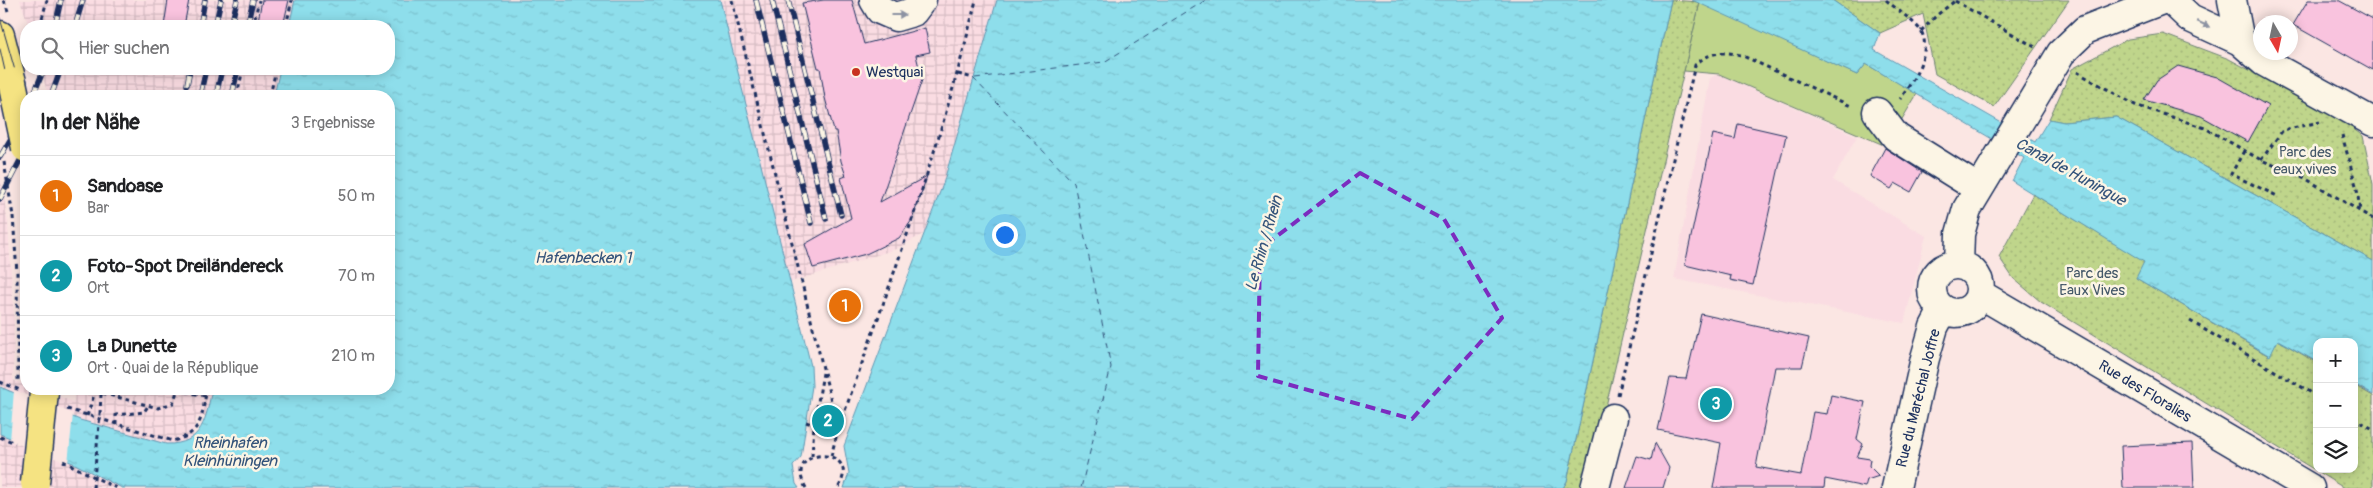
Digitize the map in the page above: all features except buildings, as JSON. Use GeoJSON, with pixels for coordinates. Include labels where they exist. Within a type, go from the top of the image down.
{"type":"FeatureCollection","features":[{"type":"Feature","properties":{"kind":"main road"},"geometry":{"type":"LineString","coordinates":[[0,35],[15,151]]}},
{"type":"Feature","properties":{"kind":"main road"},"geometry":{"type":"LineString","coordinates":[[34,486],[43,395]]}},
{"type":"Feature","properties":{"kind":"street"},"geometry":{"type":"LineString","coordinates":[[874,0],[880,10],[896,17],[913,12],[922,0]]}},
{"type":"Feature","properties":{"kind":"street"},"geometry":{"type":"LineString","coordinates":[[1980,294],[1979,282],[1972,271],[1959,265],[1960,234],[1967,210],[2040,86],[2061,53],[2085,30],[2134,4],[2162,0]]}},
{"type":"Feature","properties":{"kind":"street"},"geometry":{"type":"LineString","coordinates":[[2171,0],[2190,18],[2240,41],[2264,62],[2373,122]]}},
{"type":"Feature","properties":{"kind":"street"},"geometry":{"type":"LineString","coordinates":[[2232,0],[2240,41]]}},
{"type":"Feature","properties":{"kind":"street"},"geometry":{"type":"LineString","coordinates":[[1877,112],[1896,137],[1984,181]]}},
{"type":"Feature","properties":{"kind":"street","name":"Rue du Maréchal Joffre"},"geometry":{"type":"LineString","coordinates":[[1959,265],[1947,266],[1937,274],[1932,287],[1934,300],[1943,310],[1954,313],[1965,312],[1975,305],[1980,294]]}},
{"type":"Feature","properties":{"kind":"street","name":"Rue des Floralies"},"geometry":{"type":"LineString","coordinates":[[1980,294],[2310,488]]}},
{"type":"Feature","properties":{"kind":"street","name":"Rue du Maréchal Joffre"},"geometry":{"type":"LineString","coordinates":[[1896,488],[1925,358],[1934,327],[1943,310]]}},
{"type":"Feature","properties":{"kind":"street"},"geometry":{"type":"LineString","coordinates":[[1595,488],[1613,418]]}},
{"type":"Feature","properties":{"kind":"path"},"geometry":{"type":"LineString","coordinates":[[42,20],[47,0]]}},
{"type":"Feature","properties":{"kind":"path"},"geometry":{"type":"LineString","coordinates":[[254,20],[259,0]]}},
{"type":"Feature","properties":{"kind":"path"},"geometry":{"type":"LineString","coordinates":[[287,20],[292,0]]}},
{"type":"Feature","properties":{"kind":"path"},"geometry":{"type":"LineString","coordinates":[[732,0],[838,430]]}},
{"type":"Feature","properties":{"kind":"path"},"geometry":{"type":"LineString","coordinates":[[831,456],[838,430],[929,172],[958,74],[976,0]]}},
{"type":"Feature","properties":{"kind":"path"},"geometry":{"type":"LineString","coordinates":[[1613,418],[1695,64],[1702,58],[1712,54],[1725,52],[1741,55],[1865,112],[1877,112],[1898,102],[1919,70],[1923,52],[1921,32],[1886,0]]}},
{"type":"Feature","properties":{"kind":"path"},"geometry":{"type":"LineString","coordinates":[[1921,32],[1937,15],[1956,0],[2042,51]]}},
{"type":"Feature","properties":{"kind":"path"},"geometry":{"type":"LineString","coordinates":[[2072,69],[2135,105],[2205,128],[2261,160],[2303,177],[2373,219]]}},
{"type":"Feature","properties":{"kind":"path"},"geometry":{"type":"LineString","coordinates":[[958,74],[973,78]]}},
{"type":"Feature","properties":{"kind":"path"},"geometry":{"type":"LineString","coordinates":[[238,90],[242,75]]}},
{"type":"Feature","properties":{"kind":"path"},"geometry":{"type":"LineString","coordinates":[[271,90],[275,75]]}},
{"type":"Feature","properties":{"kind":"path"},"geometry":{"type":"LineString","coordinates":[[2261,160],[2283,130],[2307,126]]}},
{"type":"Feature","properties":{"kind":"path"},"geometry":{"type":"LineString","coordinates":[[2340,126],[2357,189],[2360,211]]}},
{"type":"Feature","properties":{"kind":"path"},"geometry":{"type":"LineString","coordinates":[[15,151],[18,380]]}},
{"type":"Feature","properties":{"kind":"path"},"geometry":{"type":"LineString","coordinates":[[2244,151],[2231,174],[2277,196]]}},
{"type":"Feature","properties":{"kind":"path"},"geometry":{"type":"LineString","coordinates":[[2303,177],[2308,168]]}},
{"type":"Feature","properties":{"kind":"path"},"geometry":{"type":"LineString","coordinates":[[2190,321],[2313,394]]}},
{"type":"Feature","properties":{"kind":"path"},"geometry":{"type":"LineString","coordinates":[[812,456],[814,425],[823,372]]}},
{"type":"Feature","properties":{"kind":"path"},"geometry":{"type":"LineString","coordinates":[[87,416],[94,395]]}},
{"type":"Feature","properties":{"kind":"path"},"geometry":{"type":"LineString","coordinates":[[93,488],[100,432],[101,395]]}},
{"type":"Feature","properties":{"kind":"path"},"geometry":{"type":"LineString","coordinates":[[105,395],[158,408],[171,406],[177,395]]}},
{"type":"Feature","properties":{"kind":"path"},"geometry":{"type":"LineString","coordinates":[[68,409],[172,441],[182,439],[193,432],[200,423],[205,396],[201,395]]}},
{"type":"Feature","properties":{"kind":"path"},"geometry":{"type":"LineString","coordinates":[[116,425],[116,415],[144,412],[148,406]]}},
{"type":"Feature","properties":{"kind":"path"},"geometry":{"type":"LineString","coordinates":[[2358,420],[2373,429]]}},
{"type":"Feature","properties":{"kind":"path"},"geometry":{"type":"LineString","coordinates":[[806,422],[814,425]]}},
{"type":"Feature","properties":{"kind":"path"},"geometry":{"type":"LineString","coordinates":[[806,488],[801,477],[804,465],[812,456],[822,454],[831,456],[840,464],[843,476],[838,488]]}},
{"type":"Feature","properties":{"kind":"path"},"geometry":{"type":"LineString","coordinates":[[73,465],[115,488]]}},
{"type":"Feature","properties":{"kind":"highlighted area"},"geometry":{"type":"Polygon","coordinates":[[[1360,173],[1444,219],[1502,318],[1412,419],[1258,376],[1260,249],[1360,173]]]}},
{"type":"Feature","properties":{"kind":"shaded area","name":"Hafenbecken 1"},"geometry":{"type":"Polygon","coordinates":[[[20,0],[998,0],[943,184],[925,233],[896,249],[791,282],[395,373],[395,90],[46,90],[43,75],[395,75],[395,20],[27,20],[20,0]]]}},
{"type":"Feature","properties":{"kind":"shaded area"},"geometry":{"type":"Polygon","coordinates":[[[1718,74],[1857,136],[1833,180],[1926,236],[1904,323],[1674,279],[1710,78],[1718,74]]]}},
{"type":"Feature","properties":{"kind":"shaded area"},"geometry":{"type":"Polygon","coordinates":[[[0,174],[8,224],[14,320],[13,380],[20,383],[20,395],[55,395],[74,402],[75,395],[299,395],[196,418],[183,488],[0,488],[0,174]]]}},
{"type":"Feature","properties":{"kind":"green space"},"geometry":{"type":"Polygon","coordinates":[[[1671,0],[1700,2],[1587,488],[1563,488],[1567,481],[1671,0]]]}},
{"type":"Feature","properties":{"kind":"green space"},"geometry":{"type":"Polygon","coordinates":[[[1832,0],[2069,0],[1994,107],[1935,74],[1923,14],[1880,33],[1832,0]]]}},
{"type":"Feature","properties":{"kind":"green space"},"geometry":{"type":"Polygon","coordinates":[[[1700,2],[1857,75],[1866,64],[1917,94],[1886,146],[1719,74],[1684,71],[1700,2]]]}},
{"type":"Feature","properties":{"kind":"green space","name":"Parc des eaux vives"},"geometry":{"type":"Polygon","coordinates":[[[2163,34],[2229,59],[2337,117],[2363,136],[2373,184],[2373,261],[2116,117],[2064,122],[2049,119],[2072,69],[2128,39],[2163,34]]]}},
{"type":"Feature","properties":{"kind":"green space","name":"Parc des Eaux Vives"},"geometry":{"type":"Polygon","coordinates":[[[2033,194],[2145,262],[2136,278],[2269,356],[2278,340],[2313,361],[2313,469],[2041,302],[2013,278],[1999,257],[2033,194]]]}},
{"type":"Feature","properties":{"kind":"green space","name":"Parc des Eaux Vives"},"geometry":{"type":"Polygon","coordinates":[[[2358,387],[2373,396],[2373,488],[2344,488],[2320,473],[2358,473],[2358,387]]]}},
{"type":"Feature","properties":{"kind":"water","name":"Hafenbecken 1"},"geometry":{"type":"Polygon","coordinates":[[[295,0],[720,0],[811,366],[812,386],[801,457],[793,466],[796,484],[799,488],[122,488],[73,463],[0,434],[0,387],[80,420],[166,444],[188,440],[195,435],[205,419],[211,395],[395,395],[395,90],[275,90],[279,75],[395,75],[395,20],[290,20],[295,0]]]}},
{"type":"Feature","properties":{"kind":"water","name":"Le Rhin / Rhein"},"geometry":{"type":"Polygon","coordinates":[[[997,0],[1671,0],[1567,481],[1563,488],[844,488],[849,473],[844,446],[943,184],[997,0]]]}},
{"type":"Feature","properties":{"kind":"water","name":"Canal de Huningue"},"geometry":{"type":"Polygon","coordinates":[[[1692,0],[1832,0],[1880,33],[1874,50],[2035,142],[2049,119],[2064,122],[2116,117],[2373,261],[2373,395],[2358,386],[2358,338],[2313,338],[2313,360],[2278,340],[2270,356],[2136,278],[2144,262],[2012,181],[2024,158],[1866,64],[1857,75],[1692,0]]]}},
{"type":"Feature","properties":{"kind":"pier"},"geometry":{"type":"Polygon","coordinates":[[[14,390],[20,392],[20,395],[26,395],[73,414],[68,463],[10,441],[14,390]]]}},
{"type":"Feature","properties":{"kind":"ferry route"},"geometry":{"type":"LineString","coordinates":[[975,78],[1104,62],[1206,0]]}},
{"type":"Feature","properties":{"kind":"ferry route"},"geometry":{"type":"LineString","coordinates":[[973,78],[1074,183],[1111,367],[1081,488]]}},
{"type":"Feature","properties":{"kind":"tram line"},"geometry":{"type":"LineString","coordinates":[[0,18],[21,90]]}},
{"type":"Feature","properties":{"kind":"tram line"},"geometry":{"type":"LineString","coordinates":[[0,49],[20,137]]}},
{"type":"Feature","properties":{"kind":"tram line"},"geometry":{"type":"LineString","coordinates":[[30,488],[39,395]]}},
{"type":"Feature","properties":{"kind":"tram line"},"geometry":{"type":"LineString","coordinates":[[40,488],[49,395]]}},
{"type":"Feature","properties":{"kind":"railway"},"geometry":{"type":"LineString","coordinates":[[56,20],[61,0]]}},
{"type":"Feature","properties":{"kind":"railway"},"geometry":{"type":"LineString","coordinates":[[77,20],[83,0]]}},
{"type":"Feature","properties":{"kind":"railway"},"geometry":{"type":"LineString","coordinates":[[201,20],[205,0]]}},
{"type":"Feature","properties":{"kind":"railway"},"geometry":{"type":"LineString","coordinates":[[216,20],[221,0]]}},
{"type":"Feature","properties":{"kind":"railway"},"geometry":{"type":"LineString","coordinates":[[232,20],[237,0]]}},
{"type":"Feature","properties":{"kind":"railway"},"geometry":{"type":"LineString","coordinates":[[248,20],[253,0]]}},
{"type":"Feature","properties":{"kind":"railway"},"geometry":{"type":"LineString","coordinates":[[756,0],[811,223]]}},
{"type":"Feature","properties":{"kind":"railway"},"geometry":{"type":"LineString","coordinates":[[772,0],[826,219]]}},
{"type":"Feature","properties":{"kind":"railway"},"geometry":{"type":"LineString","coordinates":[[788,0],[841,215]]}},
{"type":"Feature","properties":{"kind":"railway"},"geometry":{"type":"LineString","coordinates":[[35,90],[42,75]]}},
{"type":"Feature","properties":{"kind":"railway"},"geometry":{"type":"LineString","coordinates":[[53,90],[59,75]]}},
{"type":"Feature","properties":{"kind":"railway"},"geometry":{"type":"LineString","coordinates":[[187,85],[189,75]]}},
{"type":"Feature","properties":{"kind":"railway"},"geometry":{"type":"LineString","coordinates":[[201,90],[205,75]]}},
{"type":"Feature","properties":{"kind":"railway"},"geometry":{"type":"LineString","coordinates":[[217,90],[221,75]]}},
{"type":"Feature","properties":{"kind":"railway"},"geometry":{"type":"LineString","coordinates":[[233,90],[237,75]]}},
{"type":"Feature","properties":{"kind":"railway"},"geometry":{"type":"LineString","coordinates":[[0,157],[20,123]]}},
{"type":"Feature","properties":{"kind":"railway"},"geometry":{"type":"LineString","coordinates":[[0,199],[20,161]]}},
{"type":"Feature","properties":{"kind":"place","name":"Westquai"},"geometry":{"type":"Point","coordinates":[856,72]}},
{"type":"Feature","properties":{"kind":"place","name":"Sandoase"},"geometry":{"type":"Point","coordinates":[845,306]}},
{"type":"Feature","properties":{"kind":"place","name":"La Dunette"},"geometry":{"type":"Point","coordinates":[1716,404]}},
{"type":"Feature","properties":{"kind":"place","name":"Foto-Spot Dreiländereck"},"geometry":{"type":"Point","coordinates":[828,421]}},
{"type":"Feature","properties":{"kind":"water label","name":"Rheinhafen Kleinhüningen"},"geometry":{"type":"Point","coordinates":[230,451]}}]}
